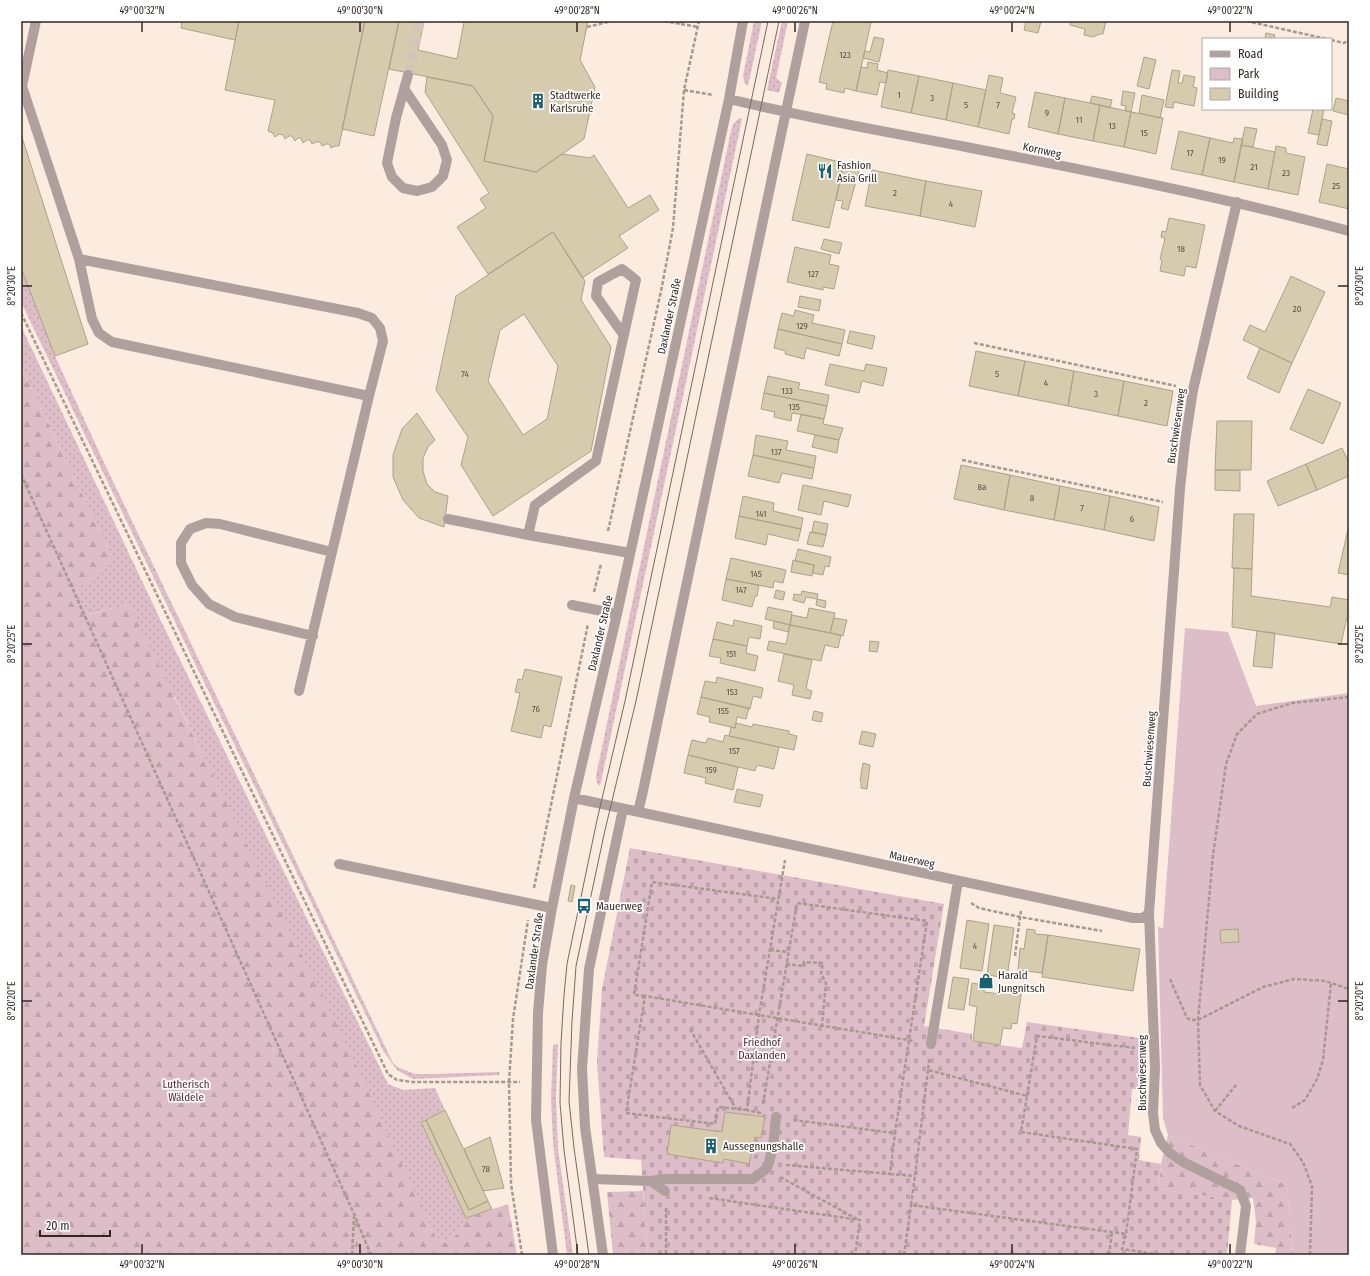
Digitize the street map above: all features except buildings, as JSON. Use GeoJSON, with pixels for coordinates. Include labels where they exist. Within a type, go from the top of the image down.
{"type":"FeatureCollection","features":[{"type":"Feature","properties":{"kind":"street"},"geometry":{"type":"LineString","coordinates":[[36,21],[22,84],[78,259],[92,319],[99,333],[112,342],[369,396]]}},
{"type":"Feature","properties":{"kind":"street","name":"Daxlander Straße"},"geometry":{"type":"LineString","coordinates":[[553,1255],[536,1120],[538,1013],[542,973],[552,908],[574,798],[617,614],[729,98],[743,21]]}},
{"type":"Feature","properties":{"kind":"street"},"geometry":{"type":"LineString","coordinates":[[638,812],[805,21]]}},
{"type":"Feature","properties":{"kind":"street"},"geometry":{"type":"LineString","coordinates":[[405,90],[442,145],[447,160],[443,176],[432,187],[417,191],[403,188],[392,177],[387,163],[396,118],[408,75]]}},
{"type":"Feature","properties":{"kind":"street","name":"Kornweg"},"geometry":{"type":"LineString","coordinates":[[729,98],[786,112],[1237,202],[1349,231]]}},
{"type":"Feature","properties":{"kind":"street","name":"Buschwiesenweg"},"geometry":{"type":"LineString","coordinates":[[1237,202],[1192,390],[1185,442],[1149,913],[1155,1068],[1153,1113],[1155,1130],[1161,1143],[1170,1153],[1183,1162],[1240,1190],[1246,1206],[1240,1255]]}},
{"type":"Feature","properties":{"kind":"street"},"geometry":{"type":"LineString","coordinates":[[78,259],[358,313],[372,318],[380,328],[383,341],[299,691]]}},
{"type":"Feature","properties":{"kind":"street"},"geometry":{"type":"LineString","coordinates":[[528,535],[534,505],[596,461],[636,280],[622,269],[598,282],[596,296],[623,334]]}},
{"type":"Feature","properties":{"kind":"street"},"geometry":{"type":"LineString","coordinates":[[448,519],[630,553]]}},
{"type":"Feature","properties":{"kind":"street"},"geometry":{"type":"LineString","coordinates":[[313,636],[236,617],[209,604],[192,586],[181,563],[182,543],[190,529],[206,523],[220,524],[332,552]]}},
{"type":"Feature","properties":{"kind":"street"},"geometry":{"type":"LineString","coordinates":[[572,605],[617,614]]}},
{"type":"Feature","properties":{"kind":"street","name":"Mauerweg"},"geometry":{"type":"LineString","coordinates":[[574,798],[1133,918],[1143,918],[1149,913]]}},
{"type":"Feature","properties":{"kind":"street"},"geometry":{"type":"LineString","coordinates":[[603,1255],[585,1127],[582,1069],[589,969],[623,809]]}},
{"type":"Feature","properties":{"kind":"street"},"geometry":{"type":"LineString","coordinates":[[339,864],[552,908]]}},
{"type":"Feature","properties":{"kind":"street"},"geometry":{"type":"LineString","coordinates":[[931,1044],[958,881]]}},
{"type":"Feature","properties":{"kind":"street"},"geometry":{"type":"LineString","coordinates":[[593,1179],[651,1181],[664,1178],[753,1178],[768,1166],[773,1146],[776,1117]]}},
{"type":"Feature","properties":{"kind":"street"},"geometry":{"type":"LineString","coordinates":[[651,1181],[665,1191]]}},
{"type":"Feature","properties":{"kind":"path"},"geometry":{"type":"LineString","coordinates":[[587,27],[612,21]]}},
{"type":"Feature","properties":{"kind":"path"},"geometry":{"type":"LineString","coordinates":[[664,21],[682,22],[698,27]]}},
{"type":"Feature","properties":{"kind":"path"},"geometry":{"type":"LineString","coordinates":[[522,1255],[511,1184],[510,1082],[513,1019],[531,904],[591,608],[661,291],[673,228],[684,90],[699,21]]}},
{"type":"Feature","properties":{"kind":"path"},"geometry":{"type":"LineString","coordinates":[[1246,21],[1322,38]]}},
{"type":"Feature","properties":{"kind":"path"},"geometry":{"type":"LineString","coordinates":[[1332,40],[1344,43],[1349,40]]}},
{"type":"Feature","properties":{"kind":"path"},"geometry":{"type":"LineString","coordinates":[[684,90],[704,94]]}},
{"type":"Feature","properties":{"kind":"path"},"geometry":{"type":"LineString","coordinates":[[21,313],[388,1074],[397,1080],[412,1082],[536,1082]]}},
{"type":"Feature","properties":{"kind":"path"},"geometry":{"type":"LineString","coordinates":[[974,343],[1192,390]]}},
{"type":"Feature","properties":{"kind":"path"},"geometry":{"type":"LineString","coordinates":[[962,460],[1179,505]]}},
{"type":"Feature","properties":{"kind":"path"},"geometry":{"type":"LineString","coordinates":[[21,474],[354,1214],[371,1255]]}},
{"type":"Feature","properties":{"kind":"path"},"geometry":{"type":"LineString","coordinates":[[1310,1255],[1312,1186],[1303,1162],[1290,1144],[1239,1126],[1215,1111],[1200,1084],[1198,1020],[1213,855],[1226,764],[1237,734],[1257,714],[1292,703],[1349,697]]}},
{"type":"Feature","properties":{"kind":"path"},"geometry":{"type":"LineString","coordinates":[[747,1110],[759,1015],[783,873]]}},
{"type":"Feature","properties":{"kind":"path"},"geometry":{"type":"LineString","coordinates":[[778,899],[652,882],[634,995],[931,1044],[904,1255]]}},
{"type":"Feature","properties":{"kind":"path"},"geometry":{"type":"LineString","coordinates":[[970,902],[979,908],[1020,917],[1109,932]]}},
{"type":"Feature","properties":{"kind":"path"},"geometry":{"type":"LineString","coordinates":[[763,1106],[797,903],[927,921],[908,1040],[890,1174]]}},
{"type":"Feature","properties":{"kind":"path"},"geometry":{"type":"LineString","coordinates":[[1015,956],[1020,917]]}},
{"type":"Feature","properties":{"kind":"path"},"geometry":{"type":"LineString","coordinates":[[770,950],[788,952]]}},
{"type":"Feature","properties":{"kind":"path"},"geometry":{"type":"LineString","coordinates":[[786,964],[803,966],[804,962],[823,963],[822,974],[826,983],[822,1025]]}},
{"type":"Feature","properties":{"kind":"path"},"geometry":{"type":"LineString","coordinates":[[1168,975],[1187,1018],[1191,1020],[1198,1020],[1263,987],[1288,980],[1325,981],[1349,989]]}},
{"type":"Feature","properties":{"kind":"path"},"geometry":{"type":"LineString","coordinates":[[1292,1108],[1305,1100],[1317,1079],[1323,1060],[1332,983]]}},
{"type":"Feature","properties":{"kind":"path"},"geometry":{"type":"LineString","coordinates":[[644,996],[626,1113],[715,1124],[718,1107],[762,1113]]}},
{"type":"Feature","properties":{"kind":"path"},"geometry":{"type":"LineString","coordinates":[[690,1029],[736,1109]]}},
{"type":"Feature","properties":{"kind":"path"},"geometry":{"type":"LineString","coordinates":[[1135,1048],[1037,1036],[1021,1132],[1137,1149],[1126,1234],[1122,1249],[1161,1255]]}},
{"type":"Feature","properties":{"kind":"path"},"geometry":{"type":"LineString","coordinates":[[928,1070],[1027,1096]]}},
{"type":"Feature","properties":{"kind":"path"},"geometry":{"type":"LineString","coordinates":[[1215,1111],[1236,1085]]}},
{"type":"Feature","properties":{"kind":"path"},"geometry":{"type":"LineString","coordinates":[[820,1123],[895,1133]]}},
{"type":"Feature","properties":{"kind":"path"},"geometry":{"type":"LineString","coordinates":[[768,1166],[915,1176]]}},
{"type":"Feature","properties":{"kind":"path"},"geometry":{"type":"LineString","coordinates":[[768,1166],[860,1220]]}},
{"type":"Feature","properties":{"kind":"path"},"geometry":{"type":"LineString","coordinates":[[665,1191],[666,1255]]}},
{"type":"Feature","properties":{"kind":"path"},"geometry":{"type":"LineString","coordinates":[[704,1197],[860,1220]]}},
{"type":"Feature","properties":{"kind":"path"},"geometry":{"type":"LineString","coordinates":[[911,1205],[1126,1234]]}},
{"type":"Feature","properties":{"kind":"path"},"geometry":{"type":"LineString","coordinates":[[352,1255],[354,1214]]}},
{"type":"Feature","properties":{"kind":"path"},"geometry":{"type":"LineString","coordinates":[[855,1255],[860,1220]]}},
{"type":"Feature","properties":{"kind":"path"},"geometry":{"type":"LineString","coordinates":[[1109,1255],[1112,1232]]}},
{"type":"Feature","properties":{"kind":"green space"},"geometry":{"type":"Polygon","coordinates":[[[754,21],[762,21],[748,86],[745,84],[743,76],[754,21]]]}},
{"type":"Feature","properties":{"kind":"green space"},"geometry":{"type":"Polygon","coordinates":[[[782,21],[788,21],[776,78],[782,83],[779,93],[767,90],[782,21]]]}},
{"type":"Feature","properties":{"kind":"green space"},"geometry":{"type":"Polygon","coordinates":[[[739,118],[742,119],[600,786],[597,783],[596,776],[731,131],[733,124],[739,118]]]}},
{"type":"Feature","properties":{"kind":"green space"},"geometry":{"type":"Polygon","coordinates":[[[21,256],[55,356],[106,467],[393,1063],[397,1067],[415,1074],[500,1072],[499,1075],[413,1079],[397,1070],[384,1052],[21,302],[21,256]]]}},
{"type":"Feature","properties":{"kind":"green space"},"geometry":{"type":"Polygon","coordinates":[[[21,326],[161,621],[388,1084],[403,1090],[435,1088],[445,1110],[421,1122],[466,1218],[457,1234],[446,1243],[435,1237],[175,697],[116,607],[88,615],[82,610],[78,603],[78,588],[113,559],[21,366],[21,326]]]}},
{"type":"Feature","properties":{"kind":"green space","name":"Lutherisch Wäldele"},"geometry":{"type":"Polygon","coordinates":[[[21,366],[113,559],[100,575],[78,588],[77,600],[80,607],[88,615],[128,603],[346,1043],[435,1237],[446,1243],[457,1234],[466,1218],[508,1204],[517,1255],[21,1255],[21,366]]]}},
{"type":"Feature","properties":{"kind":"green space"},"geometry":{"type":"Polygon","coordinates":[[[1185,628],[1228,632],[1256,706],[1349,693],[1349,1255],[1293,1255],[1287,1185],[1168,1135],[1163,1118],[1158,927],[1163,928],[1185,628]]]}},
{"type":"Feature","properties":{"kind":"green space","name":"Friedhof Daxlanden"},"geometry":{"type":"Polygon","coordinates":[[[630,848],[944,904],[924,1026],[972,1034],[972,1041],[1022,1048],[1027,1022],[1140,1038],[1141,1089],[1132,1089],[1128,1135],[1141,1137],[1139,1160],[1161,1164],[1159,1189],[1232,1200],[1227,1255],[648,1255],[641,1160],[604,1157],[597,1062],[602,989],[630,848]]]}},
{"type":"Feature","properties":{"kind":"green space"},"geometry":{"type":"Polygon","coordinates":[[[558,1044],[556,1099],[558,1149],[573,1255],[567,1255],[553,1143],[551,1098],[553,1045],[558,1044]]]}},
{"type":"Feature","properties":{"kind":"green space"},"geometry":{"type":"Polygon","coordinates":[[[1168,1135],[1287,1185],[1293,1255],[1275,1255],[1276,1248],[1254,1244],[1256,1221],[1253,1198],[1232,1200],[1159,1189],[1161,1164],[1168,1135]]]}},
{"type":"Feature","properties":{"kind":"green space"},"geometry":{"type":"Polygon","coordinates":[[[643,1191],[648,1255],[613,1255],[607,1192],[643,1191]]]}},
{"type":"Feature","properties":{"kind":"tunnel"},"geometry":{"type":"LineString","coordinates":[[408,75],[420,21]]}},
{"type":"Feature","properties":{"kind":"tram line"},"geometry":{"type":"LineString","coordinates":[[578,1255],[564,1150],[560,1103],[561,1043],[567,964],[597,820],[625,701],[768,21]]}},
{"type":"Feature","properties":{"kind":"tram line"},"geometry":{"type":"LineString","coordinates":[[589,1255],[569,1101],[576,966],[605,830],[636,701],[779,21]]}},
{"type":"Feature","properties":{"kind":"place","name":"Stadtwerke Karlsruhe"},"geometry":{"type":"Point","coordinates":[538,101]}},
{"type":"Feature","properties":{"kind":"place","name":"Fashion Asia Grill"},"geometry":{"type":"Point","coordinates":[825,171]}},
{"type":"Feature","properties":{"kind":"place","name":"Mauerweg"},"geometry":{"type":"Point","coordinates":[584,906]}},
{"type":"Feature","properties":{"kind":"place","name":"Harald Jungnitsch"},"geometry":{"type":"Point","coordinates":[986,981]}},
{"type":"Feature","properties":{"kind":"place","name":"Aussegnungshalle"},"geometry":{"type":"Point","coordinates":[711,1146]}}]}
